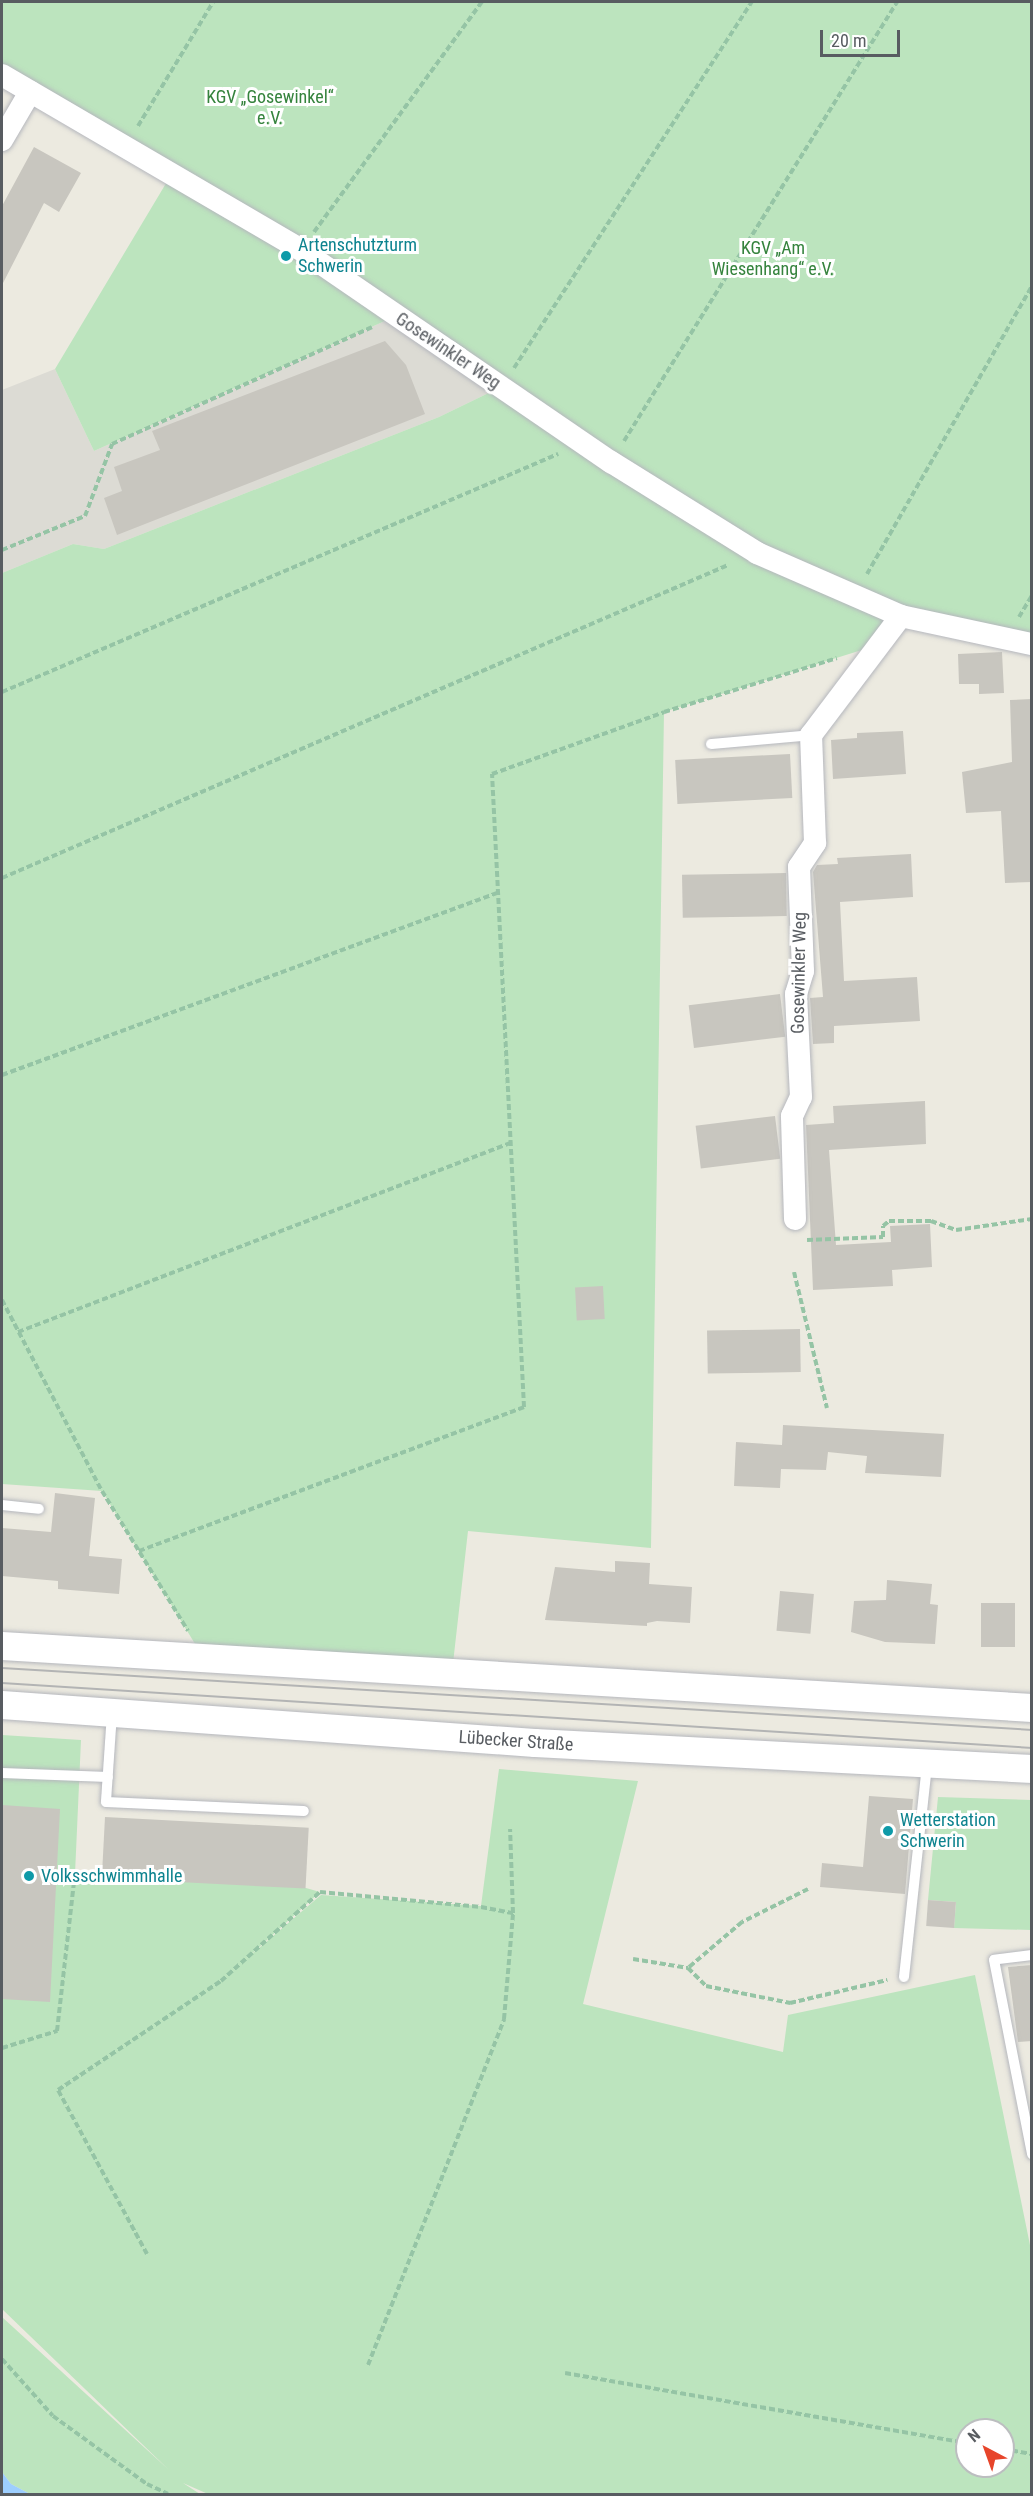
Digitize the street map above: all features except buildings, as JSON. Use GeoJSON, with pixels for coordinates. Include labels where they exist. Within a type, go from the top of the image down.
{"type":"FeatureCollection","features":[{"type":"Feature","properties":{"kind":"street","name":"Gosewinkler Weg"},"geometry":{"type":"LineString","coordinates":[[2,75],[302,250],[611,462],[757,553],[901,616],[1032,644]]}},
{"type":"Feature","properties":{"kind":"street"},"geometry":{"type":"LineString","coordinates":[[2,140],[30,92]]}},
{"type":"Feature","properties":{"kind":"street"},"geometry":{"type":"LineString","coordinates":[[811,735],[901,616]]}},
{"type":"Feature","properties":{"kind":"street","name":"Gosewinkler Weg"},"geometry":{"type":"LineString","coordinates":[[795,1230],[792,1116],[801,1097],[796,994],[803,971],[799,867],[815,843],[811,735]]}},
{"type":"Feature","properties":{"kind":"street"},"geometry":{"type":"LineString","coordinates":[[2,1646],[1032,1708]]}},
{"type":"Feature","properties":{"kind":"street","name":"Lübecker Straße"},"geometry":{"type":"LineString","coordinates":[[2,1705],[535,1743],[1032,1769]]}},
{"type":"Feature","properties":{"kind":"lane"},"geometry":{"type":"LineString","coordinates":[[711,744],[811,735]]}},
{"type":"Feature","properties":{"kind":"lane"},"geometry":{"type":"LineString","coordinates":[[2,1505],[39,1509]]}},
{"type":"Feature","properties":{"kind":"lane"},"geometry":{"type":"LineString","coordinates":[[112,1713],[106,1802],[304,1811]]}},
{"type":"Feature","properties":{"kind":"lane"},"geometry":{"type":"LineString","coordinates":[[904,1977],[927,1762]]}},
{"type":"Feature","properties":{"kind":"lane"},"geometry":{"type":"LineString","coordinates":[[2,1773],[108,1777]]}},
{"type":"Feature","properties":{"kind":"lane"},"geometry":{"type":"LineString","coordinates":[[1032,1955],[994,1960],[1032,2154]]}},
{"type":"Feature","properties":{"kind":"path"},"geometry":{"type":"LineString","coordinates":[[125,147],[213,2]]}},
{"type":"Feature","properties":{"kind":"path"},"geometry":{"type":"LineString","coordinates":[[302,250],[482,2]]}},
{"type":"Feature","properties":{"kind":"path"},"geometry":{"type":"LineString","coordinates":[[501,387],[752,2]]}},
{"type":"Feature","properties":{"kind":"path"},"geometry":{"type":"LineString","coordinates":[[611,462],[897,2]]}},
{"type":"Feature","properties":{"kind":"path"},"geometry":{"type":"LineString","coordinates":[[854,597],[1032,286]]}},
{"type":"Feature","properties":{"kind":"path"},"geometry":{"type":"LineString","coordinates":[[2,550],[85,516],[112,444],[396,316]]}},
{"type":"Feature","properties":{"kind":"path"},"geometry":{"type":"LineString","coordinates":[[2,692],[584,443]]}},
{"type":"Feature","properties":{"kind":"path"},"geometry":{"type":"LineString","coordinates":[[2,878],[757,553]]}},
{"type":"Feature","properties":{"kind":"path"},"geometry":{"type":"LineString","coordinates":[[140,1551],[524,1407],[492,774],[664,712],[881,644]]}},
{"type":"Feature","properties":{"kind":"path"},"geometry":{"type":"LineString","coordinates":[[2,1075],[498,893]]}},
{"type":"Feature","properties":{"kind":"path"},"geometry":{"type":"LineString","coordinates":[[18,1332],[510,1143]]}},
{"type":"Feature","properties":{"kind":"path"},"geometry":{"type":"LineString","coordinates":[[795,1230],[883,1237],[883,1226],[889,1221],[931,1221],[956,1230],[1032,1219]]}},
{"type":"Feature","properties":{"kind":"path"},"geometry":{"type":"LineString","coordinates":[[794,1272],[827,1408]]}},
{"type":"Feature","properties":{"kind":"path"},"geometry":{"type":"LineString","coordinates":[[2,1300],[102,1491],[203,1658]]}},
{"type":"Feature","properties":{"kind":"path"},"geometry":{"type":"LineString","coordinates":[[368,2365],[504,2019],[513,1913],[510,1829]]}},
{"type":"Feature","properties":{"kind":"path"},"geometry":{"type":"LineString","coordinates":[[2,2048],[57,2031],[75,1874]]}},
{"type":"Feature","properties":{"kind":"path"},"geometry":{"type":"LineString","coordinates":[[688,1968],[742,1922],[808,1889]]}},
{"type":"Feature","properties":{"kind":"path"},"geometry":{"type":"LineString","coordinates":[[147,2254],[58,2090],[221,1981],[320,1892],[481,1907],[513,1913]]}},
{"type":"Feature","properties":{"kind":"path"},"geometry":{"type":"LineString","coordinates":[[633,1959],[688,1968],[706,1986],[790,2003],[904,1977]]}},
{"type":"Feature","properties":{"kind":"path"},"geometry":{"type":"LineString","coordinates":[[2,2359],[53,2416],[147,2484],[168,2494]]}},
{"type":"Feature","properties":{"kind":"path"},"geometry":{"type":"LineString","coordinates":[[565,2373],[955,2441]]}},
{"type":"Feature","properties":{"kind":"path"},"geometry":{"type":"LineString","coordinates":[[1015,2451],[1032,2454]]}},
{"type":"Feature","properties":{"kind":"shaded area"},"geometry":{"type":"Polygon","coordinates":[[[396,316],[501,387],[439,417],[104,549],[73,544],[2,573],[2,390],[55,369],[94,451],[396,316]]]}},
{"type":"Feature","properties":{"kind":"green space"},"geometry":{"type":"Polygon","coordinates":[[[2,2],[1031,2],[1031,644],[901,616],[881,644],[664,712],[651,1548],[468,1531],[452,1672],[203,1657],[102,1491],[2,1484],[2,573],[73,544],[104,549],[439,417],[501,387],[396,316],[94,451],[55,369],[171,175],[2,75],[2,2]]]}},
{"type":"Feature","properties":{"kind":"green space"},"geometry":{"type":"Polygon","coordinates":[[[2,1735],[81,1740],[75,1874],[306,1888],[320,1892],[246,1959],[321,1895],[481,1906],[499,1769],[638,1781],[583,2004],[783,2052],[788,2015],[975,1975],[1031,2250],[1031,2494],[208,2494],[183,2483],[200,2494],[30,2494],[11,2484],[2,2472],[2,2317],[169,2470],[2,2309],[2,1735]]]}},
{"type":"Feature","properties":{"kind":"green space"},"geometry":{"type":"Polygon","coordinates":[[[938,1797],[1031,1800],[1031,1930],[954,1928],[956,1902],[928,1900],[938,1797]]]}},
{"type":"Feature","properties":{"kind":"water"},"geometry":{"type":"Polygon","coordinates":[[[2,2472],[11,2484],[30,2494],[2,2494],[2,2472]]]}},
{"type":"Feature","properties":{"kind":"tram line"},"geometry":{"type":"LineString","coordinates":[[2,1668],[1032,1730]]}},
{"type":"Feature","properties":{"kind":"tram line"},"geometry":{"type":"LineString","coordinates":[[2,1683],[1032,1748]]}},
{"type":"Feature","properties":{"kind":"place","name":"Artenschutzturm Schwerin"},"geometry":{"type":"Point","coordinates":[286,256]}},
{"type":"Feature","properties":{"kind":"place","name":"Wetterstation Schwerin"},"geometry":{"type":"Point","coordinates":[888,1831]}},
{"type":"Feature","properties":{"kind":"place","name":"Volksschwimmhalle"},"geometry":{"type":"Point","coordinates":[29,1876]}},
{"type":"Feature","properties":{"kind":"park label","name":"KGV „Gosewinkel“ e.V."},"geometry":{"type":"Point","coordinates":[270,108]}},
{"type":"Feature","properties":{"kind":"park label","name":"KGV „Am Wiesenhang“ e.V."},"geometry":{"type":"Point","coordinates":[773,259]}}]}
